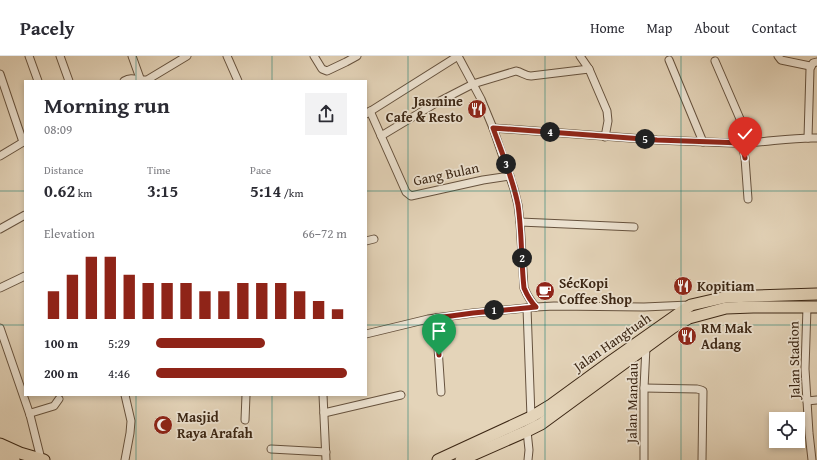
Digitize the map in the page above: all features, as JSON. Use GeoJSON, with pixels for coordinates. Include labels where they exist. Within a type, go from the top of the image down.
{"type":"FeatureCollection","features":[{"type":"Feature","properties":{"kind":"highway","name":"Jalan Hangtuah"},"geometry":{"type":"LineString","coordinates":[[438,460],[531,417],[551,405],[691,306],[726,297],[817,294]]}},
{"type":"Feature","properties":{"kind":"highway","name":"Jalan Hangtuah"},"geometry":{"type":"LineString","coordinates":[[461,460],[541,424],[624,362],[672,328],[689,318],[726,308],[812,307]]}},
{"type":"Feature","properties":{"kind":"highway"},"geometry":{"type":"LineString","coordinates":[[0,444],[20,453],[43,460]]}},
{"type":"Feature","properties":{"kind":"highway"},"geometry":{"type":"LineString","coordinates":[[0,454],[14,460]]}},
{"type":"Feature","properties":{"kind":"street"},"geometry":{"type":"LineString","coordinates":[[29,56],[38,80]]}},
{"type":"Feature","properties":{"kind":"street"},"geometry":{"type":"LineString","coordinates":[[60,56],[69,80]]}},
{"type":"Feature","properties":{"kind":"street"},"geometry":{"type":"LineString","coordinates":[[132,56],[141,80]]}},
{"type":"Feature","properties":{"kind":"street"},"geometry":{"type":"LineString","coordinates":[[147,80],[187,56]]}},
{"type":"Feature","properties":{"kind":"street"},"geometry":{"type":"LineString","coordinates":[[227,56],[238,80]]}},
{"type":"Feature","properties":{"kind":"street"},"geometry":{"type":"LineString","coordinates":[[314,56],[322,69],[327,71],[357,56]]}},
{"type":"Feature","properties":{"kind":"street"},"geometry":{"type":"LineString","coordinates":[[368,112],[458,56],[481,100],[493,128],[510,176],[518,205],[524,288],[532,304],[536,307]]}},
{"type":"Feature","properties":{"kind":"street"},"geometry":{"type":"LineString","coordinates":[[580,56],[589,70],[608,114],[605,137]]}},
{"type":"Feature","properties":{"kind":"street"},"geometry":{"type":"LineString","coordinates":[[778,56],[781,60],[810,66]]}},
{"type":"Feature","properties":{"kind":"street"},"geometry":{"type":"LineString","coordinates":[[669,60],[703,142]]}},
{"type":"Feature","properties":{"kind":"street"},"geometry":{"type":"LineString","coordinates":[[715,62],[750,142]]}},
{"type":"Feature","properties":{"kind":"street"},"geometry":{"type":"LineString","coordinates":[[808,138],[810,66],[813,62],[817,62]]}},
{"type":"Feature","properties":{"kind":"street"},"geometry":{"type":"LineString","coordinates":[[381,136],[436,103],[473,84],[513,71],[519,72],[525,76],[531,76],[589,70]]}},
{"type":"Feature","properties":{"kind":"street"},"geometry":{"type":"LineString","coordinates":[[0,74],[24,141],[0,156]]}},
{"type":"Feature","properties":{"kind":"street"},"geometry":{"type":"LineString","coordinates":[[126,80],[129,78],[138,80]]}},
{"type":"Feature","properties":{"kind":"street"},"geometry":{"type":"LineString","coordinates":[[809,82],[817,83]]}},
{"type":"Feature","properties":{"kind":"street","name":"Gang Bulan"},"geometry":{"type":"LineString","coordinates":[[368,112],[381,136],[406,192],[411,196],[483,180],[510,176]]}},
{"type":"Feature","properties":{"kind":"street"},"geometry":{"type":"LineString","coordinates":[[493,128],[605,137],[703,142],[742,143],[780,139],[817,138]]}},
{"type":"Feature","properties":{"kind":"street"},"geometry":{"type":"LineString","coordinates":[[742,143],[745,158],[748,199]]}},
{"type":"Feature","properties":{"kind":"street"},"geometry":{"type":"LineString","coordinates":[[0,229],[24,216]]}},
{"type":"Feature","properties":{"kind":"street"},"geometry":{"type":"LineString","coordinates":[[520,222],[634,227]]}},
{"type":"Feature","properties":{"kind":"street"},"geometry":{"type":"LineString","coordinates":[[367,241],[374,239]]}},
{"type":"Feature","properties":{"kind":"street"},"geometry":{"type":"LineString","coordinates":[[0,288],[24,276]]}},
{"type":"Feature","properties":{"kind":"street"},"geometry":{"type":"LineString","coordinates":[[367,334],[403,324],[436,318],[536,307],[691,306]]}},
{"type":"Feature","properties":{"kind":"street","name":"Jalan Stadion"},"geometry":{"type":"LineString","coordinates":[[812,307],[805,369],[812,460]]}},
{"type":"Feature","properties":{"kind":"street"},"geometry":{"type":"LineString","coordinates":[[527,308],[531,417]]}},
{"type":"Feature","properties":{"kind":"street"},"geometry":{"type":"LineString","coordinates":[[436,318],[441,392]]}},
{"type":"Feature","properties":{"kind":"street"},"geometry":{"type":"LineString","coordinates":[[0,328],[30,415],[43,460]]}},
{"type":"Feature","properties":{"kind":"street","name":"Jalan Mandau"},"geometry":{"type":"LineString","coordinates":[[644,460],[644,388],[646,347]]}},
{"type":"Feature","properties":{"kind":"street"},"geometry":{"type":"LineString","coordinates":[[644,388],[697,389],[702,391],[702,460]]}},
{"type":"Feature","properties":{"kind":"street"},"geometry":{"type":"LineString","coordinates":[[324,413],[401,395]]}},
{"type":"Feature","properties":{"kind":"street"},"geometry":{"type":"LineString","coordinates":[[125,396],[131,421],[125,460]]}},
{"type":"Feature","properties":{"kind":"street"},"geometry":{"type":"LineString","coordinates":[[245,420],[246,396]]}},
{"type":"Feature","properties":{"kind":"street"},"geometry":{"type":"LineString","coordinates":[[323,396],[326,460]]}},
{"type":"Feature","properties":{"kind":"street"},"geometry":{"type":"LineString","coordinates":[[30,415],[31,413],[54,406],[59,399]]}},
{"type":"Feature","properties":{"kind":"street"},"geometry":{"type":"LineString","coordinates":[[807,401],[817,400]]}},
{"type":"Feature","properties":{"kind":"street"},"geometry":{"type":"LineString","coordinates":[[527,431],[529,450],[528,460]]}},
{"type":"Feature","properties":{"kind":"street"},"geometry":{"type":"LineString","coordinates":[[271,449],[326,452]]}},
{"type":"Feature","properties":{"kind":"place","name":"Jasmine Cafe & Resto"},"geometry":{"type":"Point","coordinates":[477,109]}},
{"type":"Feature","properties":{"kind":"place","name":"Kopitiam"},"geometry":{"type":"Point","coordinates":[683,286]}},
{"type":"Feature","properties":{"kind":"place","name":"SécKopi Coffee Shop"},"geometry":{"type":"Point","coordinates":[545,291]}},
{"type":"Feature","properties":{"kind":"place","name":"RM Mak Adang"},"geometry":{"type":"Point","coordinates":[687,336]}},
{"type":"Feature","properties":{"kind":"place","name":"Masjid Raya Arafah"},"geometry":{"type":"Point","coordinates":[163,425]}},
{"type":"Feature","properties":{"kind":"route"},"geometry":{"type":"LineString","coordinates":[[439,355],[436,318],[505,309],[536,307],[532,304],[524,288],[518,205],[493,128],[605,137],[742,143],[745,158]]}}]}
